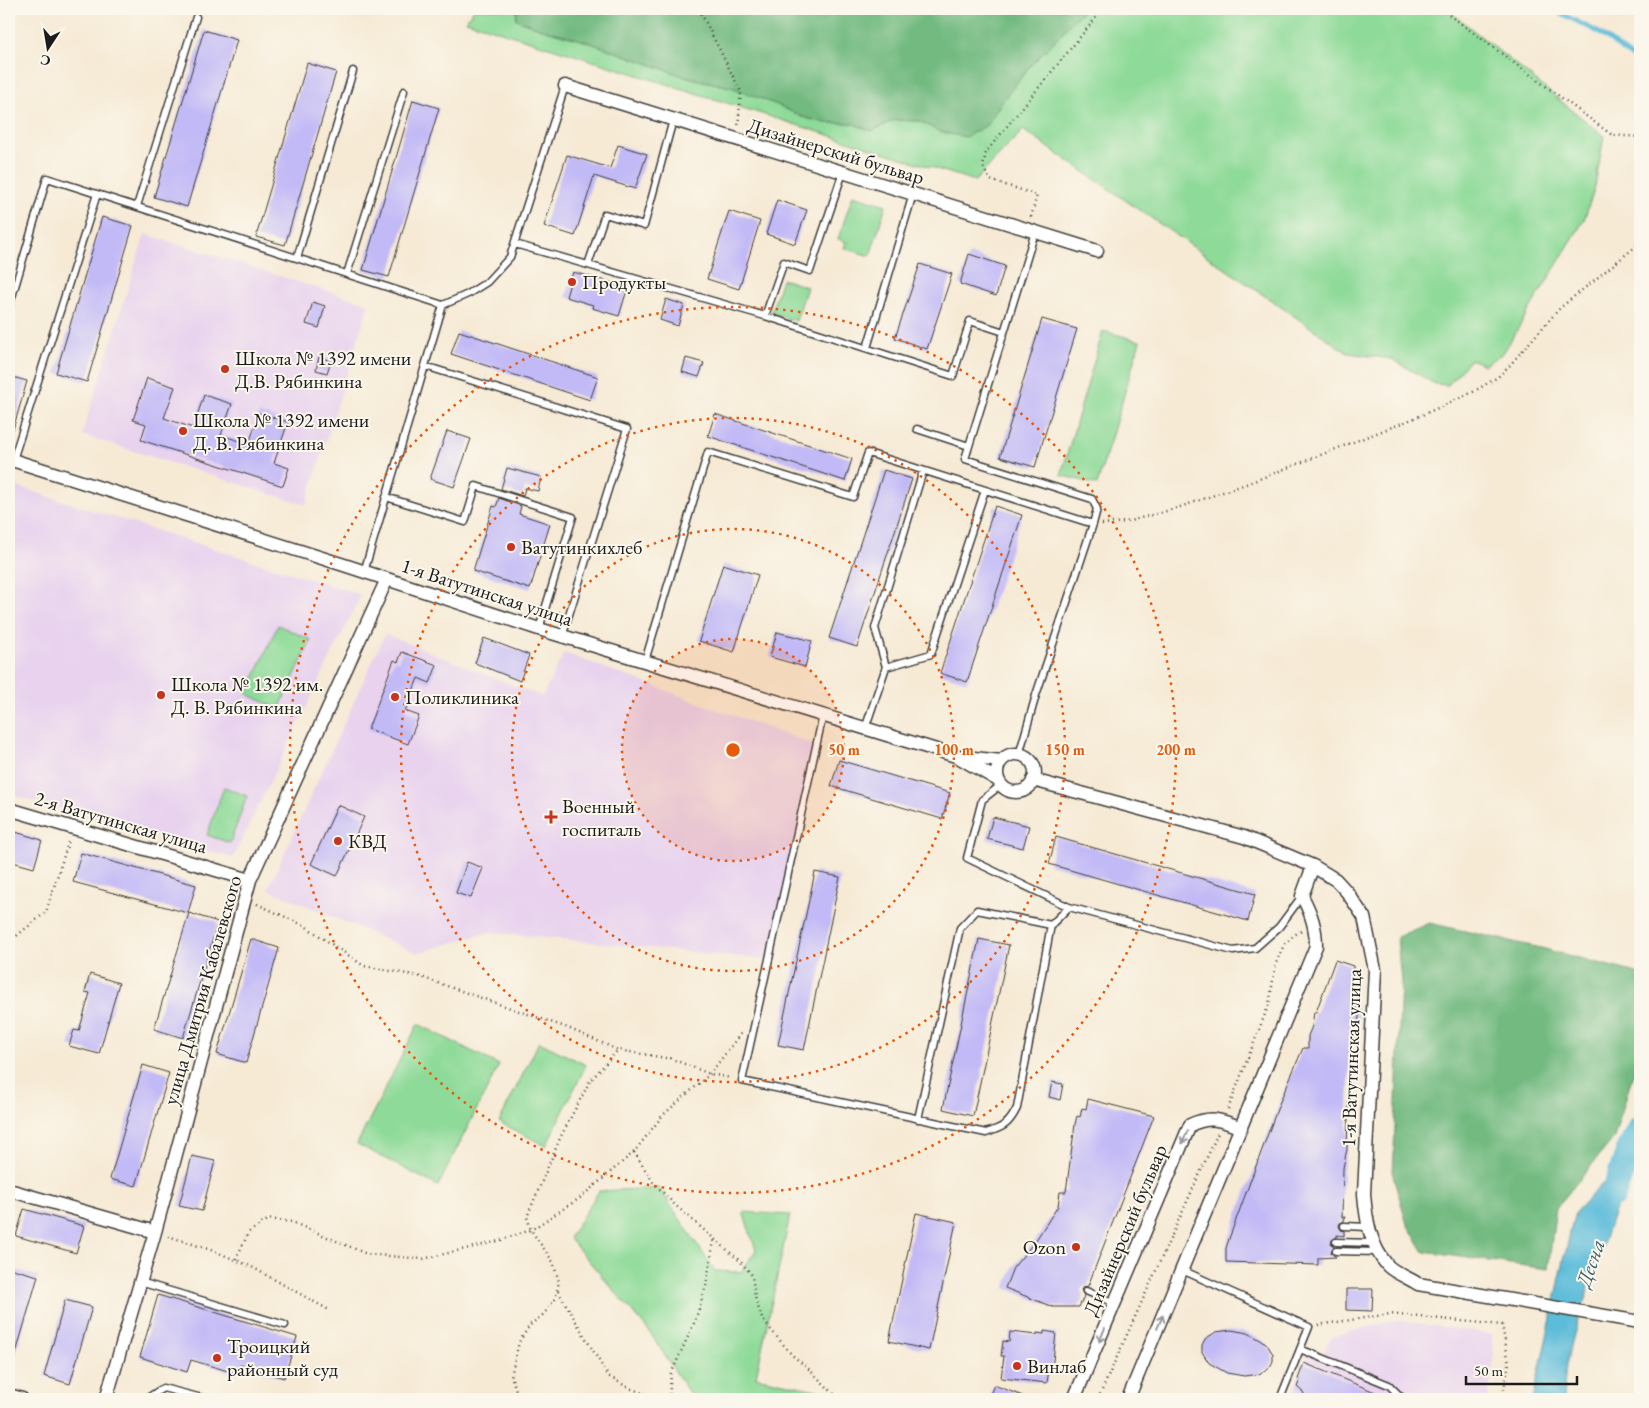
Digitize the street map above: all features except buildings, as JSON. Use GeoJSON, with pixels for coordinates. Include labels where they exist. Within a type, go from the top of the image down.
{"type":"FeatureCollection","features":[{"type":"Feature","properties":{"kind":"street","name":"Дизайнерский бульвар"},"geometry":{"type":"LineString","coordinates":[[565,86],[1097,251]]}},
{"type":"Feature","properties":{"kind":"street","name":"1-я Ватутинская улица"},"geometry":{"type":"LineString","coordinates":[[11,460],[387,579],[562,637],[956,756],[1001,761]]}},
{"type":"Feature","properties":{"kind":"street","name":"улица Дмитрия Кабалевского"},"geometry":{"type":"LineString","coordinates":[[106,1399],[155,1232],[250,880],[387,579]]}},
{"type":"Feature","properties":{"kind":"street"},"geometry":{"type":"LineString","coordinates":[[1012,754],[1019,755],[1030,761],[1034,767],[1033,780],[1025,790],[1012,792],[999,782],[996,773],[1001,761],[1012,754]]}},
{"type":"Feature","properties":{"kind":"street","name":"1-я Ватутинская улица"},"geometry":{"type":"LineString","coordinates":[[956,756],[999,782]]}},
{"type":"Feature","properties":{"kind":"street","name":"1-я Ватутинская улица"},"geometry":{"type":"LineString","coordinates":[[1033,780],[1244,838],[1313,866],[1336,880],[1347,892],[1364,917],[1374,957],[1373,1029],[1364,1194],[1368,1227],[1376,1247],[1389,1267],[1418,1284],[1640,1322]]}},
{"type":"Feature","properties":{"kind":"street","name":"2-я Ватутинская улица"},"geometry":{"type":"LineString","coordinates":[[9,809],[250,880]]}},
{"type":"Feature","properties":{"kind":"street"},"geometry":{"type":"LineString","coordinates":[[1128,1399],[1316,946],[1316,932],[1312,914],[1302,896],[1313,866]]}},
{"type":"Feature","properties":{"kind":"street","name":"Дизайнерский бульвар"},"geometry":{"type":"LineString","coordinates":[[1074,1399],[1190,1125],[1203,1119],[1224,1121],[1240,1128]]}},
{"type":"Feature","properties":{"kind":"street"},"geometry":{"type":"LineString","coordinates":[[9,1190],[155,1232]]}},
{"type":"Feature","properties":{"kind":"street"},"geometry":{"type":"LineString","coordinates":[[9,1396],[22,1399]]}},
{"type":"Feature","properties":{"kind":"lane"},"geometry":{"type":"LineString","coordinates":[[136,206],[196,17]]}},
{"type":"Feature","properties":{"kind":"lane"},"geometry":{"type":"LineString","coordinates":[[297,258],[353,71]]}},
{"type":"Feature","properties":{"kind":"lane"},"geometry":{"type":"LineString","coordinates":[[9,307],[47,178],[443,305],[468,294],[487,282],[510,258],[565,86]]}},
{"type":"Feature","properties":{"kind":"lane"},"geometry":{"type":"LineString","coordinates":[[347,274],[404,91]]}},
{"type":"Feature","properties":{"kind":"lane"},"geometry":{"type":"LineString","coordinates":[[588,265],[605,214],[644,226],[674,120]]}},
{"type":"Feature","properties":{"kind":"lane"},"geometry":{"type":"LineString","coordinates":[[765,316],[784,262],[810,271],[843,172]]}},
{"type":"Feature","properties":{"kind":"lane"},"geometry":{"type":"LineString","coordinates":[[11,460],[97,194]]}},
{"type":"Feature","properties":{"kind":"lane"},"geometry":{"type":"LineString","coordinates":[[867,348],[913,194]]}},
{"type":"Feature","properties":{"kind":"lane"},"geometry":{"type":"LineString","coordinates":[[1019,755],[1036,695],[1097,509],[1092,499],[965,459],[1004,332],[1032,231]]}},
{"type":"Feature","properties":{"kind":"lane"},"geometry":{"type":"LineString","coordinates":[[515,244],[765,316],[953,376],[970,321],[1004,332]]}},
{"type":"Feature","properties":{"kind":"lane"},"geometry":{"type":"LineString","coordinates":[[364,572],[443,305]]}},
{"type":"Feature","properties":{"kind":"lane"},"geometry":{"type":"LineString","coordinates":[[425,366],[626,429],[562,637]]}},
{"type":"Feature","properties":{"kind":"lane"},"geometry":{"type":"LineString","coordinates":[[917,429],[969,446]]}},
{"type":"Feature","properties":{"kind":"lane"},"geometry":{"type":"LineString","coordinates":[[645,662],[708,452],[853,497],[868,453],[1093,524]]}},
{"type":"Feature","properties":{"kind":"lane"},"geometry":{"type":"LineString","coordinates":[[865,729],[886,667],[875,628],[923,471]]}},
{"type":"Feature","properties":{"kind":"lane"},"geometry":{"type":"LineString","coordinates":[[386,497],[465,522],[476,486],[573,518],[539,629]]}},
{"type":"Feature","properties":{"kind":"lane"},"geometry":{"type":"LineString","coordinates":[[886,667],[931,654],[985,490]]}},
{"type":"Feature","properties":{"kind":"lane"},"geometry":{"type":"LineString","coordinates":[[823,715],[742,1081],[986,1133],[999,1129],[1011,1121],[1017,1108],[1051,926],[1069,907]]}},
{"type":"Feature","properties":{"kind":"lane"},"geometry":{"type":"LineString","coordinates":[[999,782],[982,800],[966,858],[1069,907],[1234,951],[1254,948],[1279,927],[1302,896]]}},
{"type":"Feature","properties":{"kind":"lane"},"geometry":{"type":"LineString","coordinates":[[918,1119],[960,928],[977,910],[1051,926]]}},
{"type":"Feature","properties":{"kind":"lane"},"geometry":{"type":"LineString","coordinates":[[1344,1226],[1368,1227]]}},
{"type":"Feature","properties":{"kind":"lane"},"geometry":{"type":"LineString","coordinates":[[1336,1242],[1376,1247]]}},
{"type":"Feature","properties":{"kind":"lane"},"geometry":{"type":"LineString","coordinates":[[1336,1251],[1376,1247]]}},
{"type":"Feature","properties":{"kind":"lane"},"geometry":{"type":"LineString","coordinates":[[1182,1270],[1309,1327],[1280,1399]]}},
{"type":"Feature","properties":{"kind":"lane"},"geometry":{"type":"LineString","coordinates":[[140,1282],[285,1325]]}},
{"type":"Feature","properties":{"kind":"lane"},"geometry":{"type":"LineString","coordinates":[[1086,1291],[1115,1303]]}},
{"type":"Feature","properties":{"kind":"lane"},"geometry":{"type":"LineString","coordinates":[[1300,1349],[1389,1385],[1403,1399]]}},
{"type":"Feature","properties":{"kind":"lane"},"geometry":{"type":"LineString","coordinates":[[146,1399],[163,1388],[206,1399]]}},
{"type":"Feature","properties":{"kind":"path"},"geometry":{"type":"LineString","coordinates":[[699,9],[741,92],[738,140]]}},
{"type":"Feature","properties":{"kind":"path"},"geometry":{"type":"LineString","coordinates":[[1032,231],[1036,195],[990,180],[983,166],[986,152],[1103,9]]}},
{"type":"Feature","properties":{"kind":"path"},"geometry":{"type":"LineString","coordinates":[[1441,9],[1612,134],[1640,137]]}},
{"type":"Feature","properties":{"kind":"path"},"geometry":{"type":"LineString","coordinates":[[1093,524],[1126,522],[1174,509],[1249,484],[1420,416],[1474,392],[1498,377],[1560,308],[1640,243]]}},
{"type":"Feature","properties":{"kind":"path"},"geometry":{"type":"LineString","coordinates":[[9,942],[46,912],[70,836]]}},
{"type":"Feature","properties":{"kind":"path"},"geometry":{"type":"LineString","coordinates":[[245,898],[305,926],[364,966],[418,976],[568,1028],[618,1050],[672,1059],[710,1074],[742,1081]]}},
{"type":"Feature","properties":{"kind":"path"},"geometry":{"type":"LineString","coordinates":[[1098,1399],[1224,1121],[1268,1004],[1276,963],[1284,945],[1294,935],[1314,924]]}},
{"type":"Feature","properties":{"kind":"path"},"geometry":{"type":"LineString","coordinates":[[236,1259],[249,1232],[269,1219],[292,1222],[367,1254],[423,1259],[495,1242],[531,1230],[580,1198],[634,1152],[663,1116],[710,1074],[757,1012]]}},
{"type":"Feature","properties":{"kind":"path"},"geometry":{"type":"LineString","coordinates":[[519,1399],[511,1376],[519,1342],[530,1325],[544,1314],[555,1299],[559,1282],[553,1262],[531,1230],[527,1217],[561,1136],[590,1081],[618,1050]]}},
{"type":"Feature","properties":{"kind":"path"},"geometry":{"type":"LineString","coordinates":[[634,1152],[652,1182],[752,1275],[755,1297],[762,1319],[792,1354],[839,1399]]}},
{"type":"Feature","properties":{"kind":"path"},"geometry":{"type":"LineString","coordinates":[[155,1232],[236,1259],[329,1310]]}},
{"type":"Feature","properties":{"kind":"path"},"geometry":{"type":"LineString","coordinates":[[668,1399],[671,1374],[694,1321],[706,1286],[714,1240]]}},
{"type":"Feature","properties":{"kind":"path"},"geometry":{"type":"LineString","coordinates":[[557,1290],[608,1376],[629,1388],[660,1399]]}},
{"type":"Feature","properties":{"kind":"path"},"geometry":{"type":"LineString","coordinates":[[1309,1327],[1390,1314],[1502,1325],[1509,1363],[1502,1399]]}},
{"type":"Feature","properties":{"kind":"shaded area","name":"Школа № 1392 имени Д.В. Рябинкина"},"geometry":{"type":"Polygon","coordinates":[[[145,234],[369,304],[306,505],[82,435],[145,234]]]}},
{"type":"Feature","properties":{"kind":"shaded area","name":"Школа № 1392 им. Д. В. Рябинкина"},"geometry":{"type":"Polygon","coordinates":[[[9,484],[361,595],[233,858],[9,794],[9,484]]]}},
{"type":"Feature","properties":{"kind":"shaded area","name":"Военный госпиталь"},"geometry":{"type":"Polygon","coordinates":[[[385,634],[542,697],[564,653],[817,746],[771,960],[489,932],[417,953],[268,889],[385,634]]]}},
{"type":"Feature","properties":{"kind":"shaded area"},"geometry":{"type":"Polygon","coordinates":[[[1395,1320],[1491,1334],[1494,1353],[1488,1399],[1290,1399],[1310,1348],[1324,1352],[1331,1337],[1395,1320]]]}},
{"type":"Feature","properties":{"kind":"green space"},"geometry":{"type":"Polygon","coordinates":[[[474,9],[517,9],[516,19],[539,28],[588,42],[683,76],[734,88],[802,117],[826,123],[851,123],[872,131],[895,120],[919,121],[941,132],[987,125],[1000,104],[1030,66],[1084,9],[1447,9],[1604,136],[1595,186],[1584,220],[1503,353],[1484,365],[1471,359],[1448,385],[1435,384],[1392,359],[1348,353],[1023,130],[975,181],[466,21],[474,9]]]}},
{"type":"Feature","properties":{"kind":"green space"},"geometry":{"type":"Polygon","coordinates":[[[517,9],[1084,9],[1030,66],[1000,104],[987,125],[966,137],[940,132],[919,121],[895,120],[872,131],[851,123],[826,123],[802,117],[734,88],[683,76],[588,42],[539,28],[516,19],[517,9]]]}},
{"type":"Feature","properties":{"kind":"green space"},"geometry":{"type":"Polygon","coordinates":[[[853,195],[886,205],[870,256],[844,248],[846,242],[838,239],[853,195]]]}},
{"type":"Feature","properties":{"kind":"green space"},"geometry":{"type":"Polygon","coordinates":[[[782,279],[807,287],[796,321],[771,313],[782,279]]]}},
{"type":"Feature","properties":{"kind":"green space"},"geometry":{"type":"Polygon","coordinates":[[[1103,331],[1140,341],[1097,485],[1061,475],[1103,331]]]}},
{"type":"Feature","properties":{"kind":"green space"},"geometry":{"type":"Polygon","coordinates":[[[278,625],[311,640],[279,709],[247,694],[278,625]]]}},
{"type":"Feature","properties":{"kind":"green space"},"geometry":{"type":"Polygon","coordinates":[[[224,787],[247,796],[230,843],[207,835],[224,787]]]}},
{"type":"Feature","properties":{"kind":"green space"},"geometry":{"type":"Polygon","coordinates":[[[1429,923],[1545,949],[1640,974],[1640,1050],[1614,1138],[1556,1208],[1548,1269],[1424,1252],[1407,1224],[1393,1175],[1401,982],[1397,937],[1429,923]]]}},
{"type":"Feature","properties":{"kind":"green space"},"geometry":{"type":"Polygon","coordinates":[[[418,1024],[499,1065],[438,1186],[357,1144],[418,1024]]]}},
{"type":"Feature","properties":{"kind":"green space"},"geometry":{"type":"Polygon","coordinates":[[[539,1042],[586,1065],[546,1146],[499,1122],[539,1042]]]}},
{"type":"Feature","properties":{"kind":"green space"},"geometry":{"type":"Polygon","coordinates":[[[659,1188],[715,1271],[741,1272],[756,1250],[743,1212],[790,1215],[756,1377],[857,1399],[693,1399],[649,1331],[569,1238],[599,1191],[659,1188]]]}},
{"type":"Feature","properties":{"kind":"water"},"geometry":{"type":"Polygon","coordinates":[[[1640,1145],[1640,1168],[1620,1193],[1578,1320],[1566,1364],[1563,1399],[1533,1399],[1576,1211],[1640,1145]]]}},
{"type":"Feature","properties":{"kind":"waterway"},"geometry":{"type":"LineString","coordinates":[[1552,9],[1598,32],[1640,63]]}},
{"type":"Feature","properties":{"kind":"waterway","name":"Десна"},"geometry":{"type":"LineString","coordinates":[[1613,1195],[1629,1150],[1640,1129]]}},
{"type":"Feature","properties":{"kind":"place","name":"Продукты"},"geometry":{"type":"Point","coordinates":[572,282]}},
{"type":"Feature","properties":{"kind":"place","name":"Школа № 1392 имени Д.В. Рябинкина"},"geometry":{"type":"Point","coordinates":[225,369]}},
{"type":"Feature","properties":{"kind":"place","name":"Школа № 1392 имени Д. В. Рябинкина"},"geometry":{"type":"Point","coordinates":[183,431]}},
{"type":"Feature","properties":{"kind":"place","name":"Ватутинкихлеб"},"geometry":{"type":"Point","coordinates":[511,547]}},
{"type":"Feature","properties":{"kind":"place","name":"Школа № 1392 им. Д. В. Рябинкина"},"geometry":{"type":"Point","coordinates":[161,695]}},
{"type":"Feature","properties":{"kind":"place","name":"Поликлиника"},"geometry":{"type":"Point","coordinates":[395,697]}},
{"type":"Feature","properties":{"kind":"place","name":"Военный госпиталь"},"geometry":{"type":"Point","coordinates":[551,817]}},
{"type":"Feature","properties":{"kind":"place","name":"КВД"},"geometry":{"type":"Point","coordinates":[338,841]}},
{"type":"Feature","properties":{"kind":"place","name":"Ozon"},"geometry":{"type":"Point","coordinates":[1076,1247]}},
{"type":"Feature","properties":{"kind":"place","name":"Троицкий районный суд"},"geometry":{"type":"Point","coordinates":[217,1358]}},
{"type":"Feature","properties":{"kind":"place","name":"Винлаб"},"geometry":{"type":"Point","coordinates":[1017,1366]}}]}
